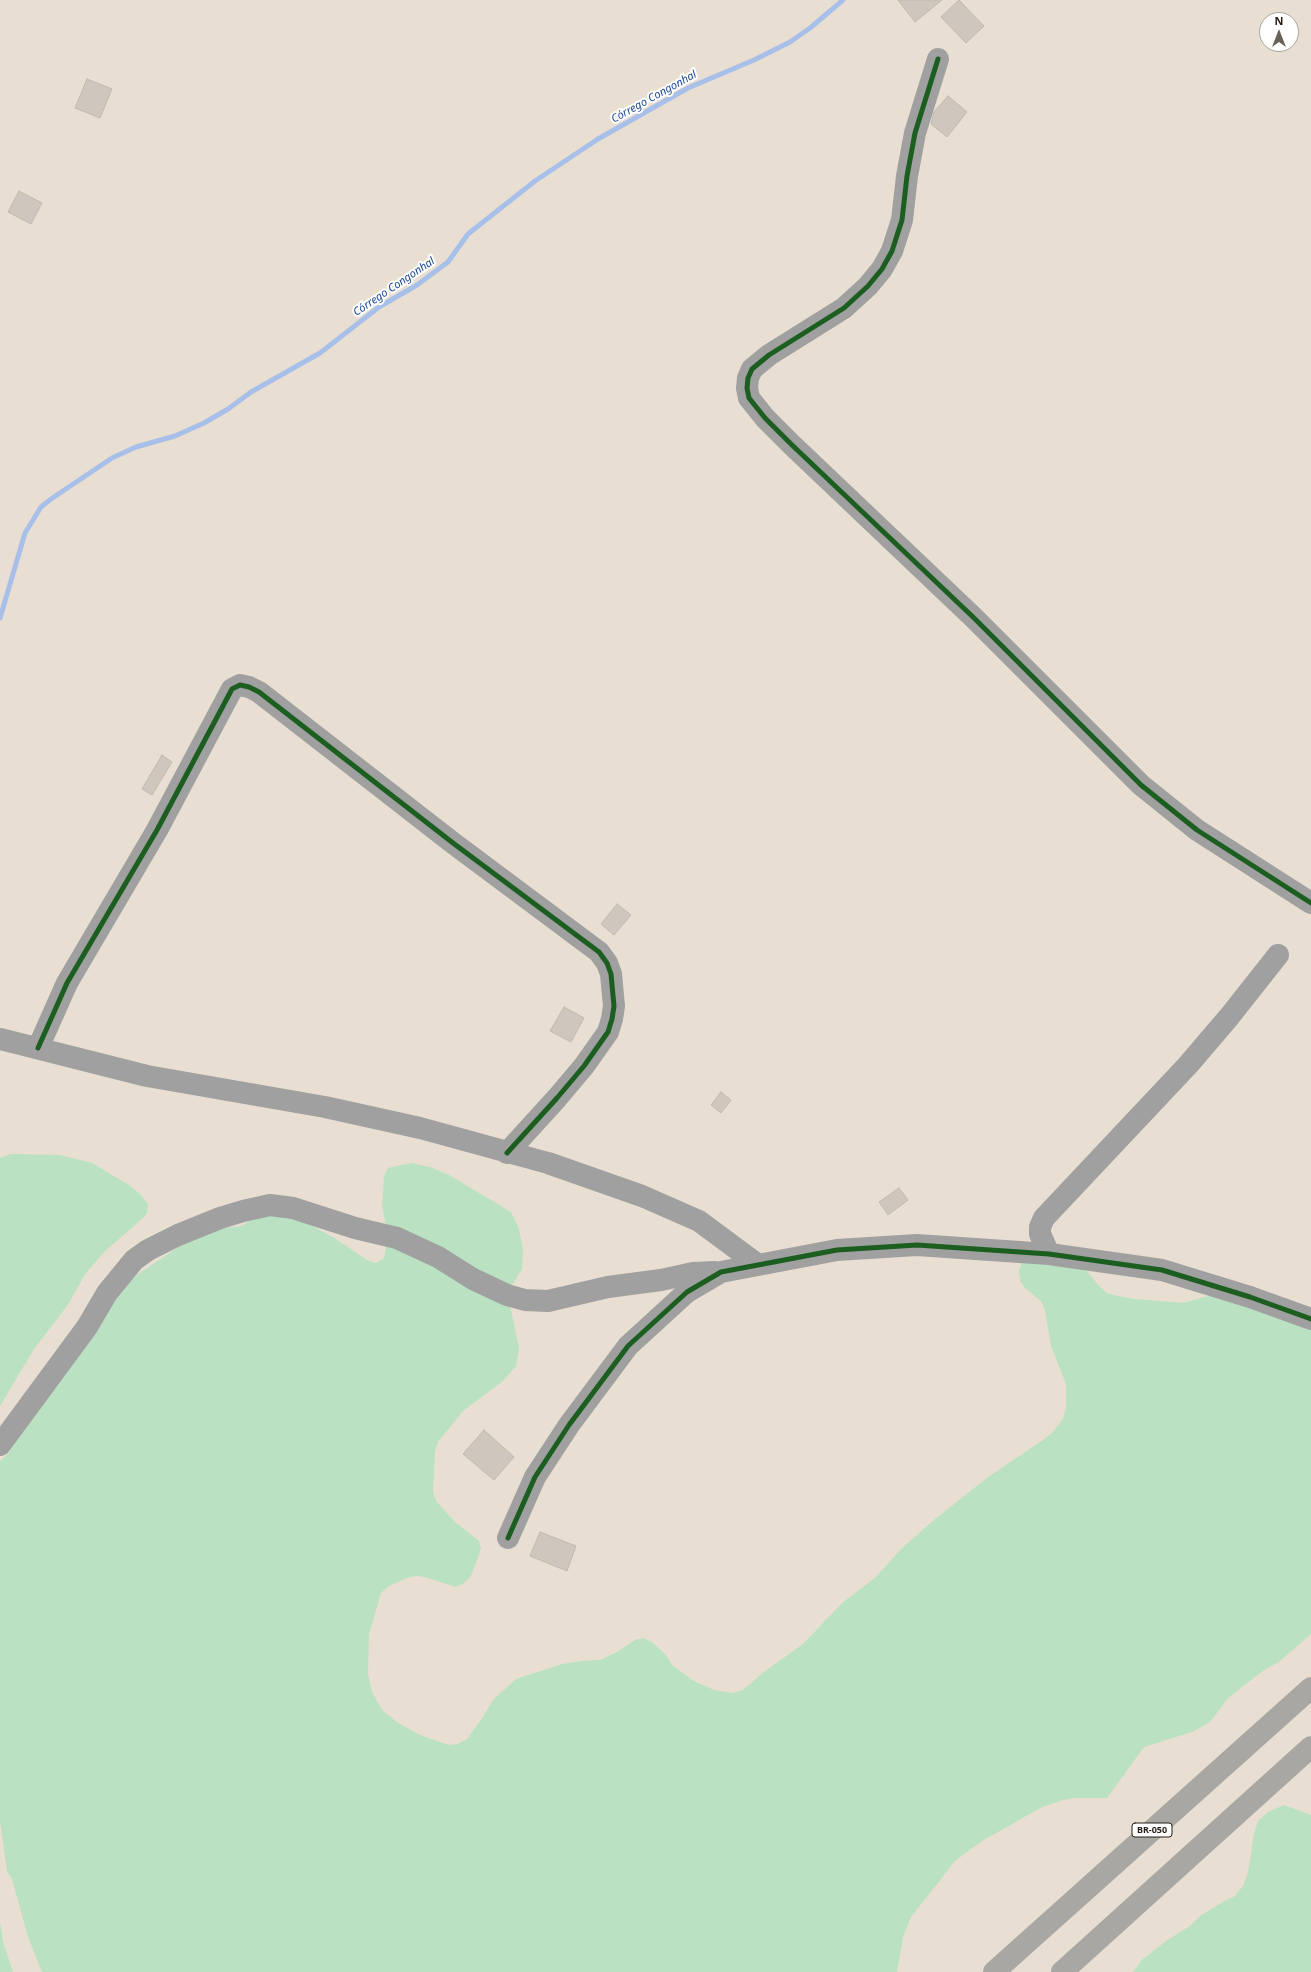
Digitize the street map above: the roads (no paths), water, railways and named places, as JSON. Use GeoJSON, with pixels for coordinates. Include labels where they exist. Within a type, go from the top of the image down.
{"type":"FeatureCollection","features":[{"type":"Feature","properties":{"kind":"highway","name":"BR-050"},"geometry":{"type":"LineString","coordinates":[[994,1972],[1311,1688]]}},
{"type":"Feature","properties":{"kind":"highway"},"geometry":{"type":"LineString","coordinates":[[1062,1972],[1311,1747]]}},
{"type":"Feature","properties":{"kind":"street"},"geometry":{"type":"LineString","coordinates":[[938,59],[915,134],[907,176],[902,220],[892,251],[882,268],[868,286],[844,308],[769,355],[752,369],[748,378],[747,388],[749,398],[765,418],[792,445],[973,617],[1141,785],[1197,830],[1311,903]]}},
{"type":"Feature","properties":{"kind":"street"},"geometry":{"type":"LineString","coordinates":[[38,1048],[66,983],[157,830],[232,689],[240,685],[249,687],[259,692],[453,843],[599,952],[607,963],[611,974],[614,1006],[608,1032],[584,1066],[557,1098],[507,1152]]}},
{"type":"Feature","properties":{"kind":"street"},"geometry":{"type":"LineString","coordinates":[[1050,1254],[1040,1234],[1040,1227],[1044,1218],[1204,1047],[1278,955]]}},
{"type":"Feature","properties":{"kind":"street"},"geometry":{"type":"LineString","coordinates":[[0,1039],[147,1076],[325,1106],[420,1128],[548,1163],[628,1190],[683,1213],[712,1229],[756,1264]]}},
{"type":"Feature","properties":{"kind":"street"},"geometry":{"type":"LineString","coordinates":[[0,1445],[87,1327],[107,1293],[134,1260],[148,1250],[178,1235],[232,1213],[260,1206],[293,1208],[355,1228],[397,1238],[438,1257],[473,1279],[507,1295],[525,1300],[548,1301],[608,1286],[661,1280],[693,1273],[721,1272],[756,1264],[837,1250],[917,1245],[1050,1254],[1162,1270],[1250,1297],[1311,1319]]}},
{"type":"Feature","properties":{"kind":"street"},"geometry":{"type":"LineString","coordinates":[[508,1538],[535,1477],[569,1425],[628,1346],[687,1292],[721,1272]]}},
{"type":"Feature","properties":{"kind":"waterway","name":"Córrego Congonhal"},"geometry":{"type":"LineString","coordinates":[[0,618],[25,533],[41,507],[51,499],[112,458],[136,447],[175,436],[204,423],[228,409],[251,392],[320,353],[379,307],[417,285],[448,262],[468,234],[535,181],[598,139],[688,88],[754,60],[790,42],[810,28],[843,0]]}}]}
